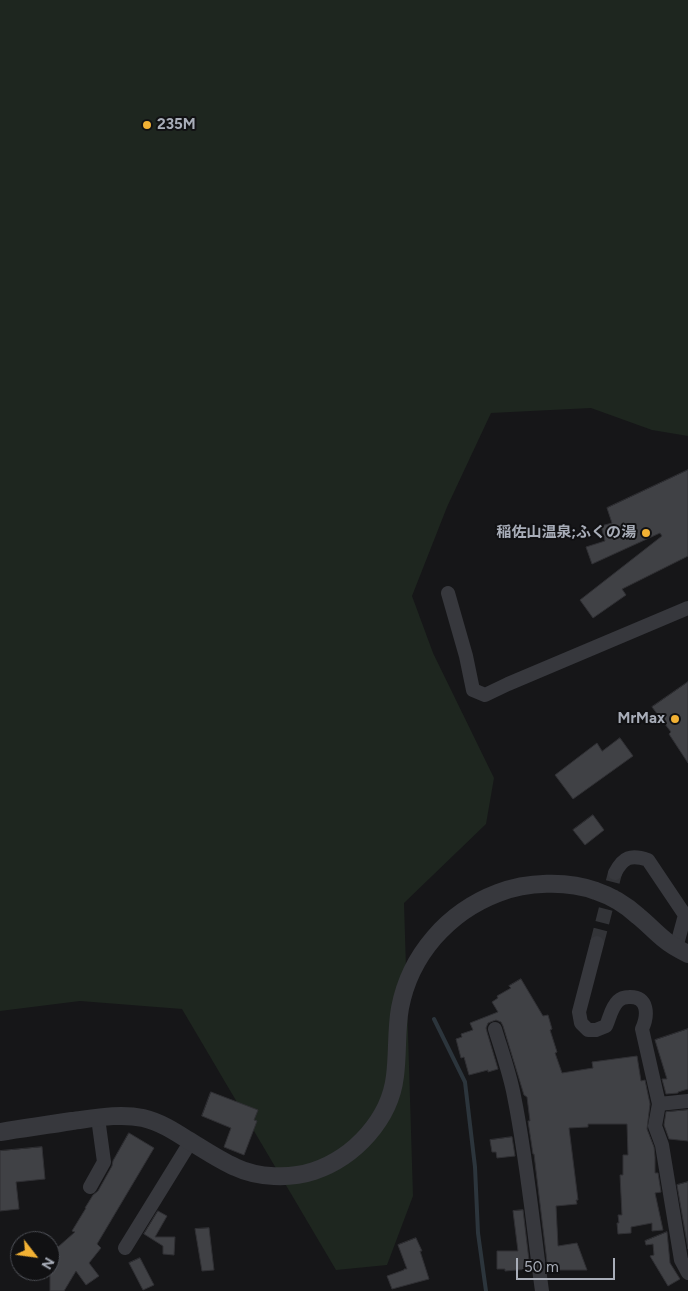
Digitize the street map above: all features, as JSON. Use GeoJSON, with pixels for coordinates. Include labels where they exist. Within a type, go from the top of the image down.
{"type":"FeatureCollection","features":[{"type":"Feature","properties":{"kind":"street"},"geometry":{"type":"LineString","coordinates":[[448,593],[466,656],[473,690],[485,695],[688,608]]}},
{"type":"Feature","properties":{"kind":"street"},"geometry":{"type":"LineString","coordinates":[[0,1132],[98,1118],[127,1116],[145,1118],[169,1128],[234,1167],[254,1174],[288,1176],[313,1171],[337,1160],[355,1147],[376,1124],[389,1100],[392,1089],[395,1076],[400,1009],[413,969],[430,942],[460,913],[492,895],[516,887],[565,884],[582,886],[609,896],[626,906],[665,941],[682,951],[685,915],[648,860],[638,857],[629,858],[620,864],[616,873]]}},
{"type":"Feature","properties":{"kind":"street"},"geometry":{"type":"LineString","coordinates":[[597,943],[579,1012],[581,1023],[588,1030],[601,1029],[606,1026],[614,1006],[620,999],[627,997],[635,997],[642,1001],[646,1008],[646,1019],[642,1029],[659,1104],[655,1126],[662,1145],[681,1260],[688,1273]]}},
{"type":"Feature","properties":{"kind":"street"},"geometry":{"type":"LineString","coordinates":[[495,1030],[514,1096],[523,1147],[542,1291]]}},
{"type":"Feature","properties":{"kind":"street"},"geometry":{"type":"LineString","coordinates":[[659,1104],[688,1101]]}},
{"type":"Feature","properties":{"kind":"street"},"geometry":{"type":"LineString","coordinates":[[90,1187],[104,1162],[98,1118]]}},
{"type":"Feature","properties":{"kind":"street"},"geometry":{"type":"LineString","coordinates":[[125,1248],[191,1141]]}},
{"type":"Feature","properties":{"kind":"shaded area"},"geometry":{"type":"Polygon","coordinates":[[[0,0],[688,0],[688,436],[652,430],[591,408],[491,413],[447,507],[412,596],[433,653],[494,778],[486,824],[404,903],[413,1196],[387,1265],[336,1270],[182,1009],[80,1001],[0,1011],[0,0]]]}},
{"type":"Feature","properties":{"kind":"building","name":"稲佐山温泉;ふくの湯"},"geometry":{"type":"Polygon","coordinates":[[[688,470],[688,556],[622,589],[626,595],[593,618],[580,600],[662,536],[660,533],[592,564],[586,547],[605,541],[601,526],[612,523],[607,508],[688,470]]]}},
{"type":"Feature","properties":{"kind":"building","name":"MrMax"},"geometry":{"type":"Polygon","coordinates":[[[688,682],[688,763],[669,734],[671,732],[652,707],[688,682]]]}},
{"type":"Feature","properties":{"kind":"building"},"geometry":{"type":"Polygon","coordinates":[[[620,738],[633,756],[573,799],[555,775],[597,743],[602,751],[620,738]]]}},
{"type":"Feature","properties":{"kind":"building"},"geometry":{"type":"Polygon","coordinates":[[[593,815],[604,830],[585,845],[573,830],[593,815]]]}},
{"type":"Feature","properties":{"kind":"building"},"geometry":{"type":"Polygon","coordinates":[[[521,979],[543,1016],[548,1015],[552,1029],[550,1030],[557,1052],[555,1053],[562,1073],[593,1068],[592,1062],[637,1056],[641,1081],[645,1080],[650,1104],[647,1129],[654,1147],[655,1173],[658,1173],[661,1192],[655,1193],[663,1230],[652,1231],[652,1223],[631,1227],[631,1233],[618,1234],[618,1215],[622,1215],[620,1175],[623,1175],[623,1155],[628,1155],[627,1124],[588,1124],[588,1127],[569,1128],[578,1200],[576,1200],[577,1204],[556,1206],[558,1246],[577,1243],[587,1270],[548,1270],[534,1154],[528,1121],[530,1121],[527,1097],[524,1095],[501,1022],[496,1020],[488,1023],[486,1028],[498,1069],[469,1075],[464,1057],[461,1058],[456,1039],[462,1037],[461,1034],[473,1030],[470,1023],[498,1012],[492,1002],[498,998],[497,996],[511,988],[509,986],[521,979]]]}},
{"type":"Feature","properties":{"kind":"building"},"geometry":{"type":"Polygon","coordinates":[[[688,1029],[688,1089],[678,1093],[666,1094],[662,1079],[667,1079],[655,1040],[688,1029]]]}},
{"type":"Feature","properties":{"kind":"building"},"geometry":{"type":"Polygon","coordinates":[[[211,1092],[258,1110],[254,1120],[257,1121],[244,1155],[224,1147],[231,1128],[202,1116],[211,1092]]]}},
{"type":"Feature","properties":{"kind":"building"},"geometry":{"type":"Polygon","coordinates":[[[688,1110],[688,1141],[669,1139],[664,1125],[666,1112],[688,1110]]]}},
{"type":"Feature","properties":{"kind":"building"},"geometry":{"type":"Polygon","coordinates":[[[129,1133],[154,1148],[97,1244],[101,1248],[89,1263],[99,1276],[86,1285],[76,1271],[64,1291],[50,1291],[50,1281],[60,1281],[60,1245],[75,1232],[72,1231],[93,1195],[98,1191],[129,1133]]]}},
{"type":"Feature","properties":{"kind":"building"},"geometry":{"type":"Polygon","coordinates":[[[512,1137],[515,1156],[497,1158],[496,1152],[492,1152],[490,1140],[512,1137]]]}},
{"type":"Feature","properties":{"kind":"building"},"geometry":{"type":"Polygon","coordinates":[[[42,1147],[45,1179],[16,1182],[19,1209],[0,1211],[0,1151],[42,1147]]]}},
{"type":"Feature","properties":{"kind":"building"},"geometry":{"type":"Polygon","coordinates":[[[688,1182],[688,1249],[677,1185],[688,1182]]]}},
{"type":"Feature","properties":{"kind":"building"},"geometry":{"type":"Polygon","coordinates":[[[523,1210],[530,1269],[505,1271],[505,1269],[497,1269],[497,1251],[518,1251],[513,1211],[523,1210]]]}},
{"type":"Feature","properties":{"kind":"building"},"geometry":{"type":"Polygon","coordinates":[[[158,1211],[167,1216],[155,1237],[175,1237],[174,1255],[163,1254],[163,1246],[144,1234],[158,1211]]]}},
{"type":"Feature","properties":{"kind":"building"},"geometry":{"type":"Polygon","coordinates":[[[209,1228],[214,1270],[202,1271],[195,1229],[209,1228]]]}},
{"type":"Feature","properties":{"kind":"building"},"geometry":{"type":"Polygon","coordinates":[[[667,1232],[670,1263],[680,1279],[668,1286],[650,1256],[654,1255],[653,1244],[646,1245],[645,1241],[667,1232]]]}},
{"type":"Feature","properties":{"kind":"building"},"geometry":{"type":"Polygon","coordinates":[[[416,1238],[422,1251],[420,1251],[429,1279],[392,1289],[387,1276],[407,1269],[398,1245],[416,1238]]]}},
{"type":"Feature","properties":{"kind":"building"},"geometry":{"type":"Polygon","coordinates":[[[140,1258],[154,1285],[143,1290],[129,1263],[140,1258]]]}},
{"type":"Feature","properties":{"kind":"waterway"},"geometry":{"type":"LineString","coordinates":[[434,1019],[465,1082],[475,1167],[478,1233],[486,1291]]}},
{"type":"Feature","properties":{"kind":"tunnel"},"geometry":{"type":"LineString","coordinates":[[597,943],[615,873]]}},
{"type":"Feature","properties":{"kind":"place","name":"235M"},"geometry":{"type":"Point","coordinates":[147,125]}},
{"type":"Feature","properties":{"kind":"place","name":"稲佐山温泉;ふくの湯"},"geometry":{"type":"Point","coordinates":[646,533]}},
{"type":"Feature","properties":{"kind":"place","name":"MrMax"},"geometry":{"type":"Point","coordinates":[675,719]}}]}
